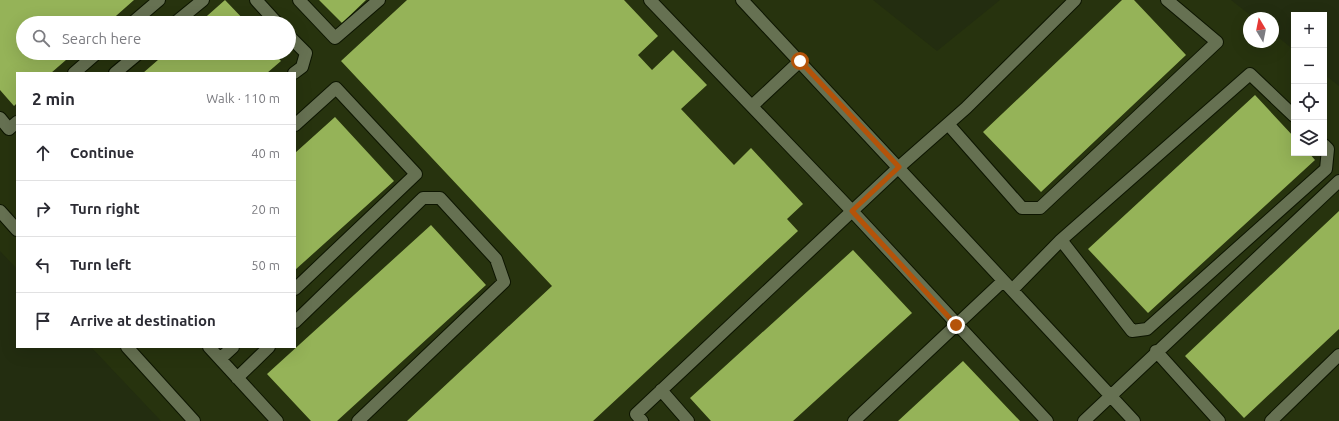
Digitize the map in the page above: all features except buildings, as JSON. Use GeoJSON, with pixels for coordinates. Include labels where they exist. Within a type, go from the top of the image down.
{"type":"FeatureCollection","features":[{"type":"Feature","properties":{"kind":"street"},"geometry":{"type":"LineString","coordinates":[[140,16],[159,0]]}},
{"type":"Feature","properties":{"kind":"street"},"geometry":{"type":"LineString","coordinates":[[184,16],[203,0]]}},
{"type":"Feature","properties":{"kind":"street"},"geometry":{"type":"LineString","coordinates":[[256,0],[271,16]]}},
{"type":"Feature","properties":{"kind":"street"},"geometry":{"type":"LineString","coordinates":[[299,0],[335,38],[379,0]]}},
{"type":"Feature","properties":{"kind":"street"},"geometry":{"type":"LineString","coordinates":[[650,0],[852,211],[956,325],[1047,421]]}},
{"type":"Feature","properties":{"kind":"street"},"geometry":{"type":"LineString","coordinates":[[742,0],[1134,421]]}},
{"type":"Feature","properties":{"kind":"street"},"geometry":{"type":"LineString","coordinates":[[642,421],[636,414],[899,167],[948,124],[1075,0]]}},
{"type":"Feature","properties":{"kind":"street"},"geometry":{"type":"LineString","coordinates":[[948,124],[1022,208],[1040,208],[1217,42],[1167,0]]}},
{"type":"Feature","properties":{"kind":"street"},"geometry":{"type":"LineString","coordinates":[[295,72],[302,67],[306,54],[296,43]]}},
{"type":"Feature","properties":{"kind":"street"},"geometry":{"type":"LineString","coordinates":[[75,72],[90,60]]}},
{"type":"Feature","properties":{"kind":"street"},"geometry":{"type":"LineString","coordinates":[[116,72],[131,60]]}},
{"type":"Feature","properties":{"kind":"street"},"geometry":{"type":"LineString","coordinates":[[752,106],[800,61]]}},
{"type":"Feature","properties":{"kind":"street"},"geometry":{"type":"LineString","coordinates":[[1012,290],[1061,240],[1250,74],[1291,113]]}},
{"type":"Feature","properties":{"kind":"street"},"geometry":{"type":"LineString","coordinates":[[296,125],[336,88],[416,174],[296,287]]}},
{"type":"Feature","properties":{"kind":"street"},"geometry":{"type":"LineString","coordinates":[[1,122],[9,129],[16,123]]}},
{"type":"Feature","properties":{"kind":"street"},"geometry":{"type":"LineString","coordinates":[[1061,240],[1132,331],[1147,329],[1326,169],[1327,148]]}},
{"type":"Feature","properties":{"kind":"street"},"geometry":{"type":"LineString","coordinates":[[1084,421],[1156,351],[1339,180]]}},
{"type":"Feature","properties":{"kind":"street"},"geometry":{"type":"LineString","coordinates":[[296,321],[422,198],[440,198],[496,259],[504,282],[358,421]]}},
{"type":"Feature","properties":{"kind":"street"},"geometry":{"type":"LineString","coordinates":[[0,211],[16,229]]}},
{"type":"Feature","properties":{"kind":"street"},"geometry":{"type":"LineString","coordinates":[[854,421],[1004,280]]}},
{"type":"Feature","properties":{"kind":"street"},"geometry":{"type":"LineString","coordinates":[[127,348],[194,421]]}},
{"type":"Feature","properties":{"kind":"street"},"geometry":{"type":"LineString","coordinates":[[209,348],[277,421]]}},
{"type":"Feature","properties":{"kind":"street"},"geometry":{"type":"LineString","coordinates":[[220,359],[232,348]]}},
{"type":"Feature","properties":{"kind":"street"},"geometry":{"type":"LineString","coordinates":[[237,378],[268,348]]}},
{"type":"Feature","properties":{"kind":"street"},"geometry":{"type":"LineString","coordinates":[[1156,351],[1219,421]]}},
{"type":"Feature","properties":{"kind":"street"},"geometry":{"type":"LineString","coordinates":[[1271,421],[1339,355]]}},
{"type":"Feature","properties":{"kind":"street"},"geometry":{"type":"LineString","coordinates":[[661,390],[688,421]]}},
{"type":"Feature","properties":{"kind":"shaded area"},"geometry":{"type":"Polygon","coordinates":[[[0,0],[873,0],[937,51],[1000,0],[1231,0],[1246,12],[1243,12],[1243,48],[1279,48],[1279,38],[1291,48],[1291,156],[1327,156],[1327,76],[1339,86],[1339,421],[161,421],[92,348],[296,348],[296,72],[16,72],[16,268],[0,251],[0,0]]]}},
{"type":"Feature","properties":{"kind":"route"},"geometry":{"type":"LineString","coordinates":[[800,61],[899,167],[852,211],[956,325]]}}]}
